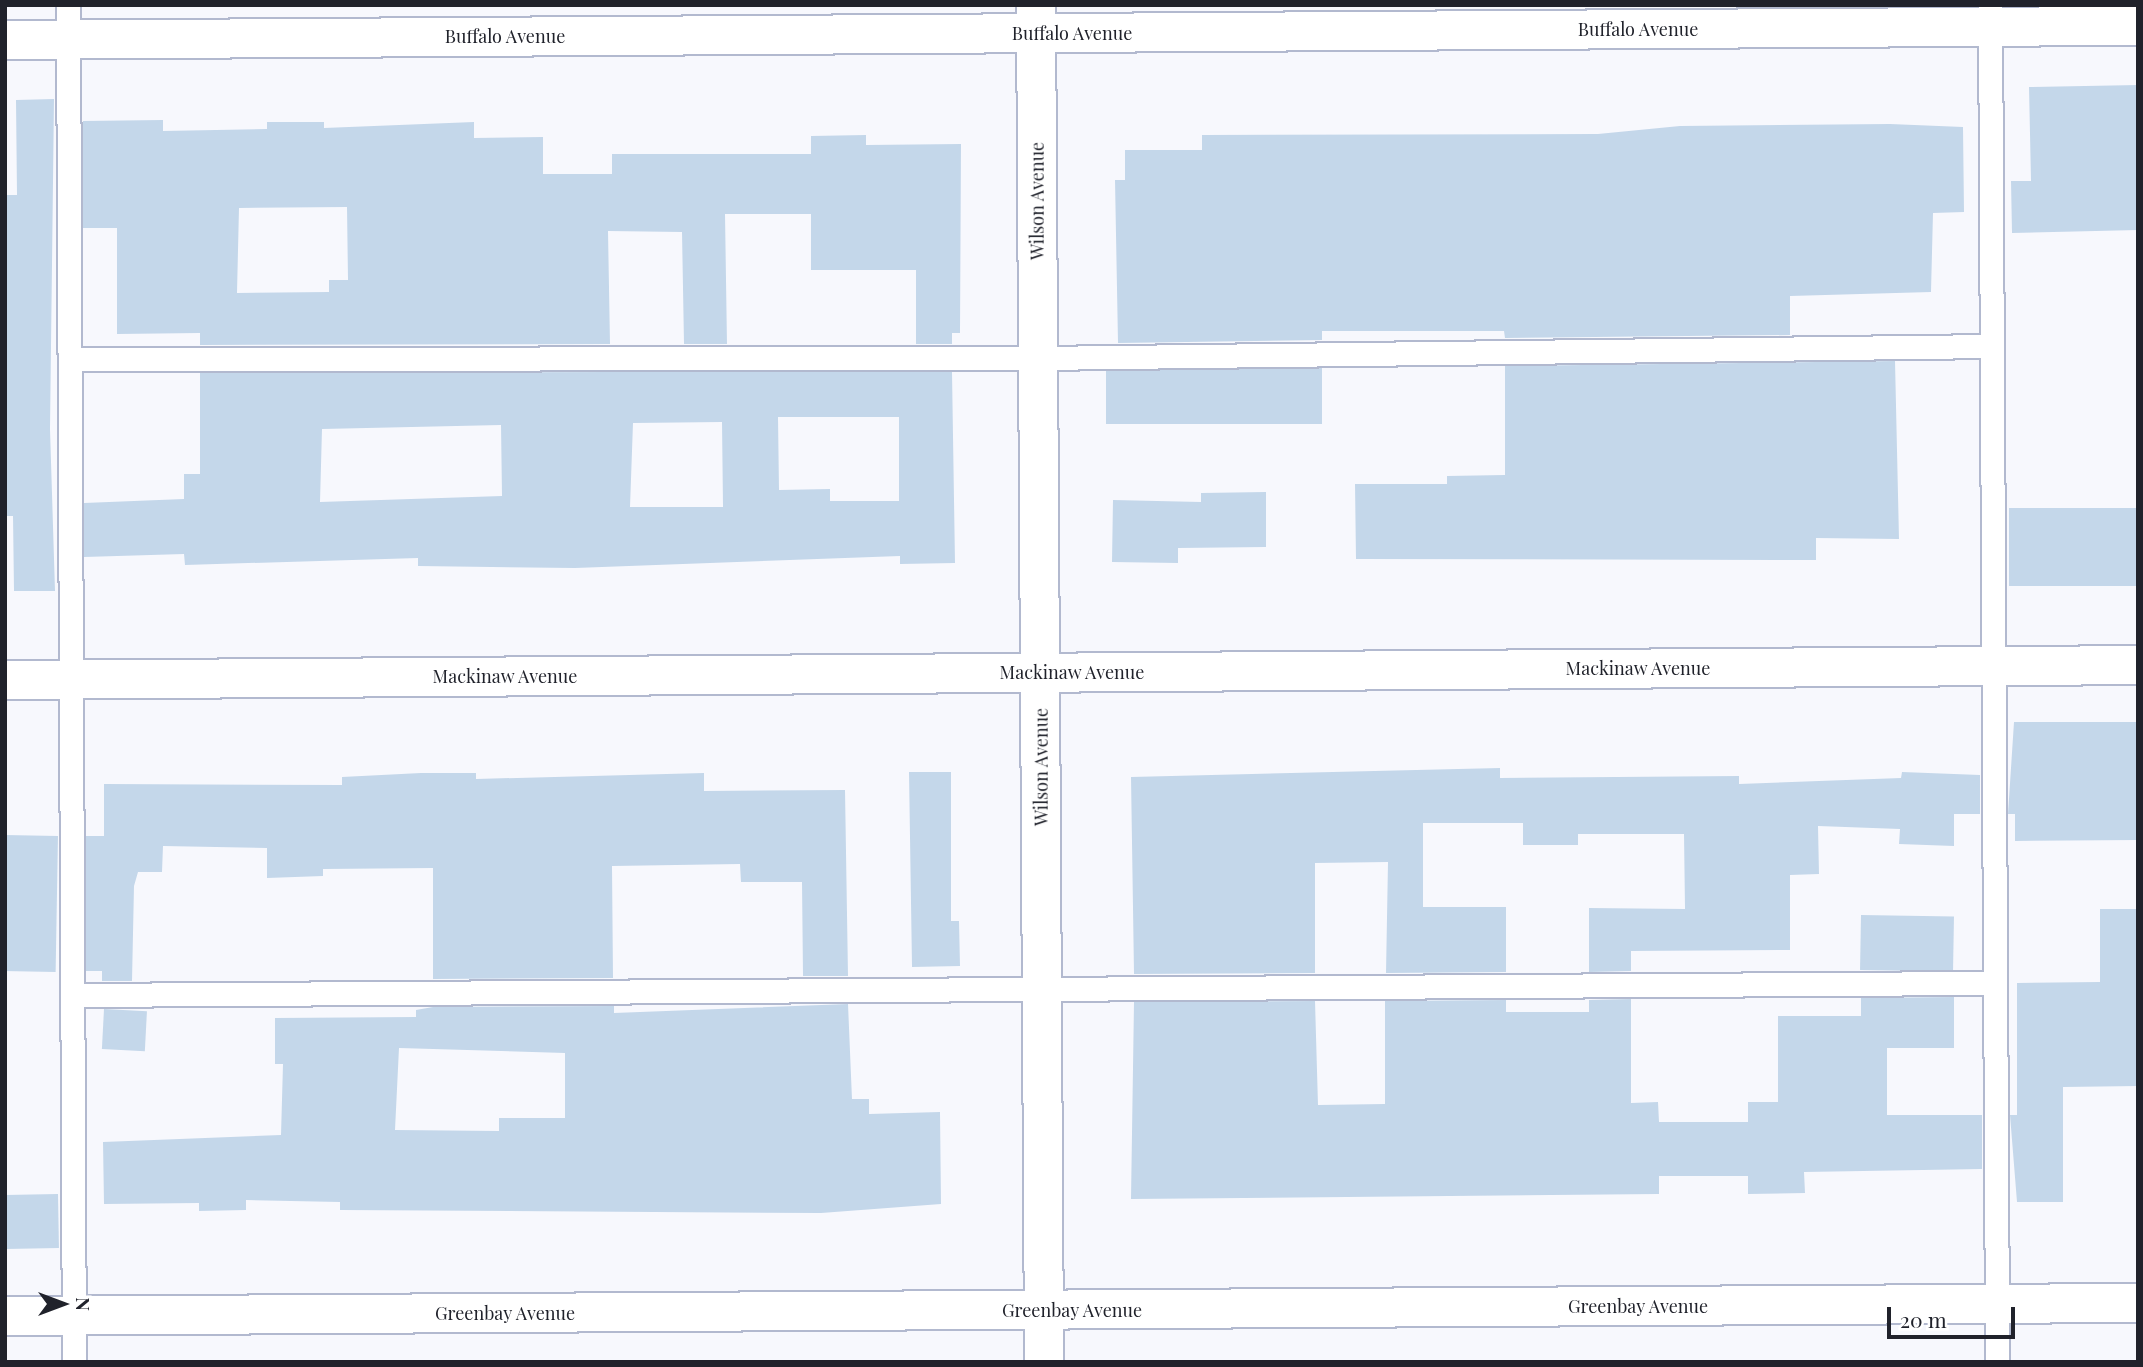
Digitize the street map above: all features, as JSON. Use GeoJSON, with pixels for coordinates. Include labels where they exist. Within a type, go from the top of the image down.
{"type":"FeatureCollection","features":[{"type":"Feature","properties":{"kind":"street","name":"Buffalo Avenue"},"geometry":{"type":"LineString","coordinates":[[5,40],[68,22],[1990,16],[2138,26]]}},
{"type":"Feature","properties":{"kind":"street","name":"Wilson Avenue"},"geometry":{"type":"LineString","coordinates":[[1037,19],[1044,1362]]}},
{"type":"Feature","properties":{"kind":"street","name":"Mackinaw Avenue"},"geometry":{"type":"LineString","coordinates":[[5,680],[2138,665]]}},
{"type":"Feature","properties":{"kind":"street","name":"Greenbay Avenue"},"geometry":{"type":"LineString","coordinates":[[5,1316],[2138,1303]]}},
{"type":"Feature","properties":{"kind":"lane"},"geometry":{"type":"LineString","coordinates":[[1990,16],[1997,1362]]}},
{"type":"Feature","properties":{"kind":"lane"},"geometry":{"type":"LineString","coordinates":[[68,22],[74,1362]]}},
{"type":"Feature","properties":{"kind":"lane"},"geometry":{"type":"LineString","coordinates":[[70,359],[1038,358],[1992,346]]}},
{"type":"Feature","properties":{"kind":"lane"},"geometry":{"type":"LineString","coordinates":[[73,995],[1042,992],[1995,984]]}},
{"type":"Feature","properties":{"kind":"building"},"geometry":{"type":"Polygon","coordinates":[[[2138,85],[2138,230],[2012,233],[2011,181],[2031,181],[2029,87],[2138,85]]]}},
{"type":"Feature","properties":{"kind":"building"},"geometry":{"type":"Polygon","coordinates":[[[54,99],[50,429],[55,591],[14,591],[13,516],[5,516],[5,195],[17,195],[16,100],[54,99]]]}},
{"type":"Feature","properties":{"kind":"building"},"geometry":{"type":"Polygon","coordinates":[[[163,120],[163,131],[267,129],[267,122],[324,122],[324,128],[474,122],[474,138],[543,137],[543,174],[612,174],[612,154],[811,154],[811,136],[866,135],[866,145],[961,144],[960,333],[952,333],[952,344],[916,344],[916,270],[811,270],[811,214],[725,214],[727,344],[684,344],[682,232],[608,231],[610,344],[200,345],[200,333],[117,334],[117,228],[83,228],[83,121],[163,120]],[[347,207],[239,208],[237,293],[329,292],[329,280],[348,280],[347,207]]]}},
{"type":"Feature","properties":{"kind":"building"},"geometry":{"type":"Polygon","coordinates":[[[1890,124],[1963,127],[1964,212],[1933,213],[1931,292],[1790,296],[1790,335],[1505,338],[1504,331],[1322,331],[1322,340],[1118,343],[1115,180],[1125,180],[1125,150],[1202,150],[1202,135],[1598,134],[1680,126],[1890,124]]]}},
{"type":"Feature","properties":{"kind":"building"},"geometry":{"type":"Polygon","coordinates":[[[1895,361],[1899,539],[1816,538],[1816,560],[1356,559],[1355,484],[1447,484],[1447,476],[1505,475],[1505,366],[1895,361]]]}},
{"type":"Feature","properties":{"kind":"building"},"geometry":{"type":"Polygon","coordinates":[[[1106,368],[1322,368],[1322,424],[1106,424],[1106,368]]]}},
{"type":"Feature","properties":{"kind":"building"},"geometry":{"type":"Polygon","coordinates":[[[952,372],[955,563],[900,564],[900,556],[575,568],[418,566],[418,558],[185,565],[184,554],[84,557],[84,503],[184,499],[184,474],[200,474],[200,373],[952,372]],[[778,417],[779,490],[830,489],[830,501],[899,501],[899,417],[778,417]],[[722,422],[633,423],[630,507],[723,507],[722,422]],[[501,425],[322,429],[320,502],[502,496],[501,425]]]}},
{"type":"Feature","properties":{"kind":"building"},"geometry":{"type":"Polygon","coordinates":[[[1266,492],[1266,547],[1178,548],[1178,563],[1112,562],[1113,500],[1201,502],[1201,493],[1266,492]]]}},
{"type":"Feature","properties":{"kind":"building"},"geometry":{"type":"Polygon","coordinates":[[[2009,508],[2138,508],[2138,586],[2009,586],[2009,508]]]}},
{"type":"Feature","properties":{"kind":"building"},"geometry":{"type":"Polygon","coordinates":[[[2014,722],[2138,722],[2138,840],[2015,841],[2015,814],[2008,814],[2014,722]]]}},
{"type":"Feature","properties":{"kind":"building"},"geometry":{"type":"Polygon","coordinates":[[[1500,768],[1500,778],[1739,776],[1739,784],[1901,778],[1902,772],[1980,775],[1980,814],[1954,814],[1954,846],[1899,844],[1900,829],[1818,826],[1819,874],[1790,875],[1790,950],[1631,951],[1631,971],[1589,972],[1589,908],[1685,909],[1684,834],[1578,834],[1578,845],[1523,845],[1523,823],[1423,823],[1423,907],[1506,907],[1506,972],[1386,973],[1388,862],[1315,863],[1315,973],[1134,974],[1131,777],[1500,768]]]}},
{"type":"Feature","properties":{"kind":"building"},"geometry":{"type":"Polygon","coordinates":[[[909,772],[951,772],[951,921],[959,921],[960,966],[912,967],[909,772]]]}},
{"type":"Feature","properties":{"kind":"building"},"geometry":{"type":"Polygon","coordinates":[[[476,773],[476,779],[704,773],[704,791],[845,790],[848,976],[803,976],[802,882],[741,882],[740,864],[612,866],[613,978],[433,979],[433,868],[323,869],[323,876],[267,878],[267,848],[163,846],[162,872],[138,872],[134,886],[132,981],[102,981],[102,971],[86,971],[86,836],[104,836],[104,784],[342,785],[342,777],[476,773]]]}},
{"type":"Feature","properties":{"kind":"building"},"geometry":{"type":"Polygon","coordinates":[[[5,835],[58,836],[56,972],[5,971],[5,835]]]}},
{"type":"Feature","properties":{"kind":"building"},"geometry":{"type":"Polygon","coordinates":[[[2100,909],[2138,909],[2138,1086],[2063,1087],[2063,1202],[2017,1202],[2010,1115],[2017,1115],[2017,983],[2100,982],[2100,909]]]}},
{"type":"Feature","properties":{"kind":"building"},"geometry":{"type":"Polygon","coordinates":[[[1861,915],[1954,917],[1953,972],[1860,970],[1861,915]]]}},
{"type":"Feature","properties":{"kind":"building"},"geometry":{"type":"Polygon","coordinates":[[[1954,997],[1954,1048],[1887,1048],[1887,1115],[1982,1115],[1982,1169],[1804,1172],[1805,1193],[1748,1194],[1748,1176],[1659,1176],[1659,1194],[1131,1199],[1134,1002],[1315,1001],[1318,1105],[1385,1104],[1385,1001],[1506,1000],[1506,1012],[1589,1012],[1589,1000],[1631,999],[1631,1103],[1658,1102],[1659,1122],[1748,1122],[1748,1102],[1778,1102],[1778,1016],[1861,1016],[1861,998],[1954,997]]]}},
{"type":"Feature","properties":{"kind":"building"},"geometry":{"type":"Polygon","coordinates":[[[848,1004],[852,1099],[869,1099],[869,1114],[940,1112],[941,1204],[821,1213],[340,1210],[340,1202],[246,1200],[246,1210],[199,1211],[199,1203],[104,1204],[103,1142],[281,1135],[283,1064],[275,1064],[275,1018],[416,1017],[416,1010],[433,1007],[614,1006],[614,1013],[848,1004]],[[399,1048],[395,1130],[499,1131],[499,1118],[565,1118],[565,1053],[399,1048]]]}},
{"type":"Feature","properties":{"kind":"building"},"geometry":{"type":"Polygon","coordinates":[[[104,1009],[147,1011],[145,1051],[102,1049],[104,1009]]]}},
{"type":"Feature","properties":{"kind":"building"},"geometry":{"type":"Polygon","coordinates":[[[58,1194],[59,1248],[6,1249],[5,1195],[58,1194]]]}}]}
